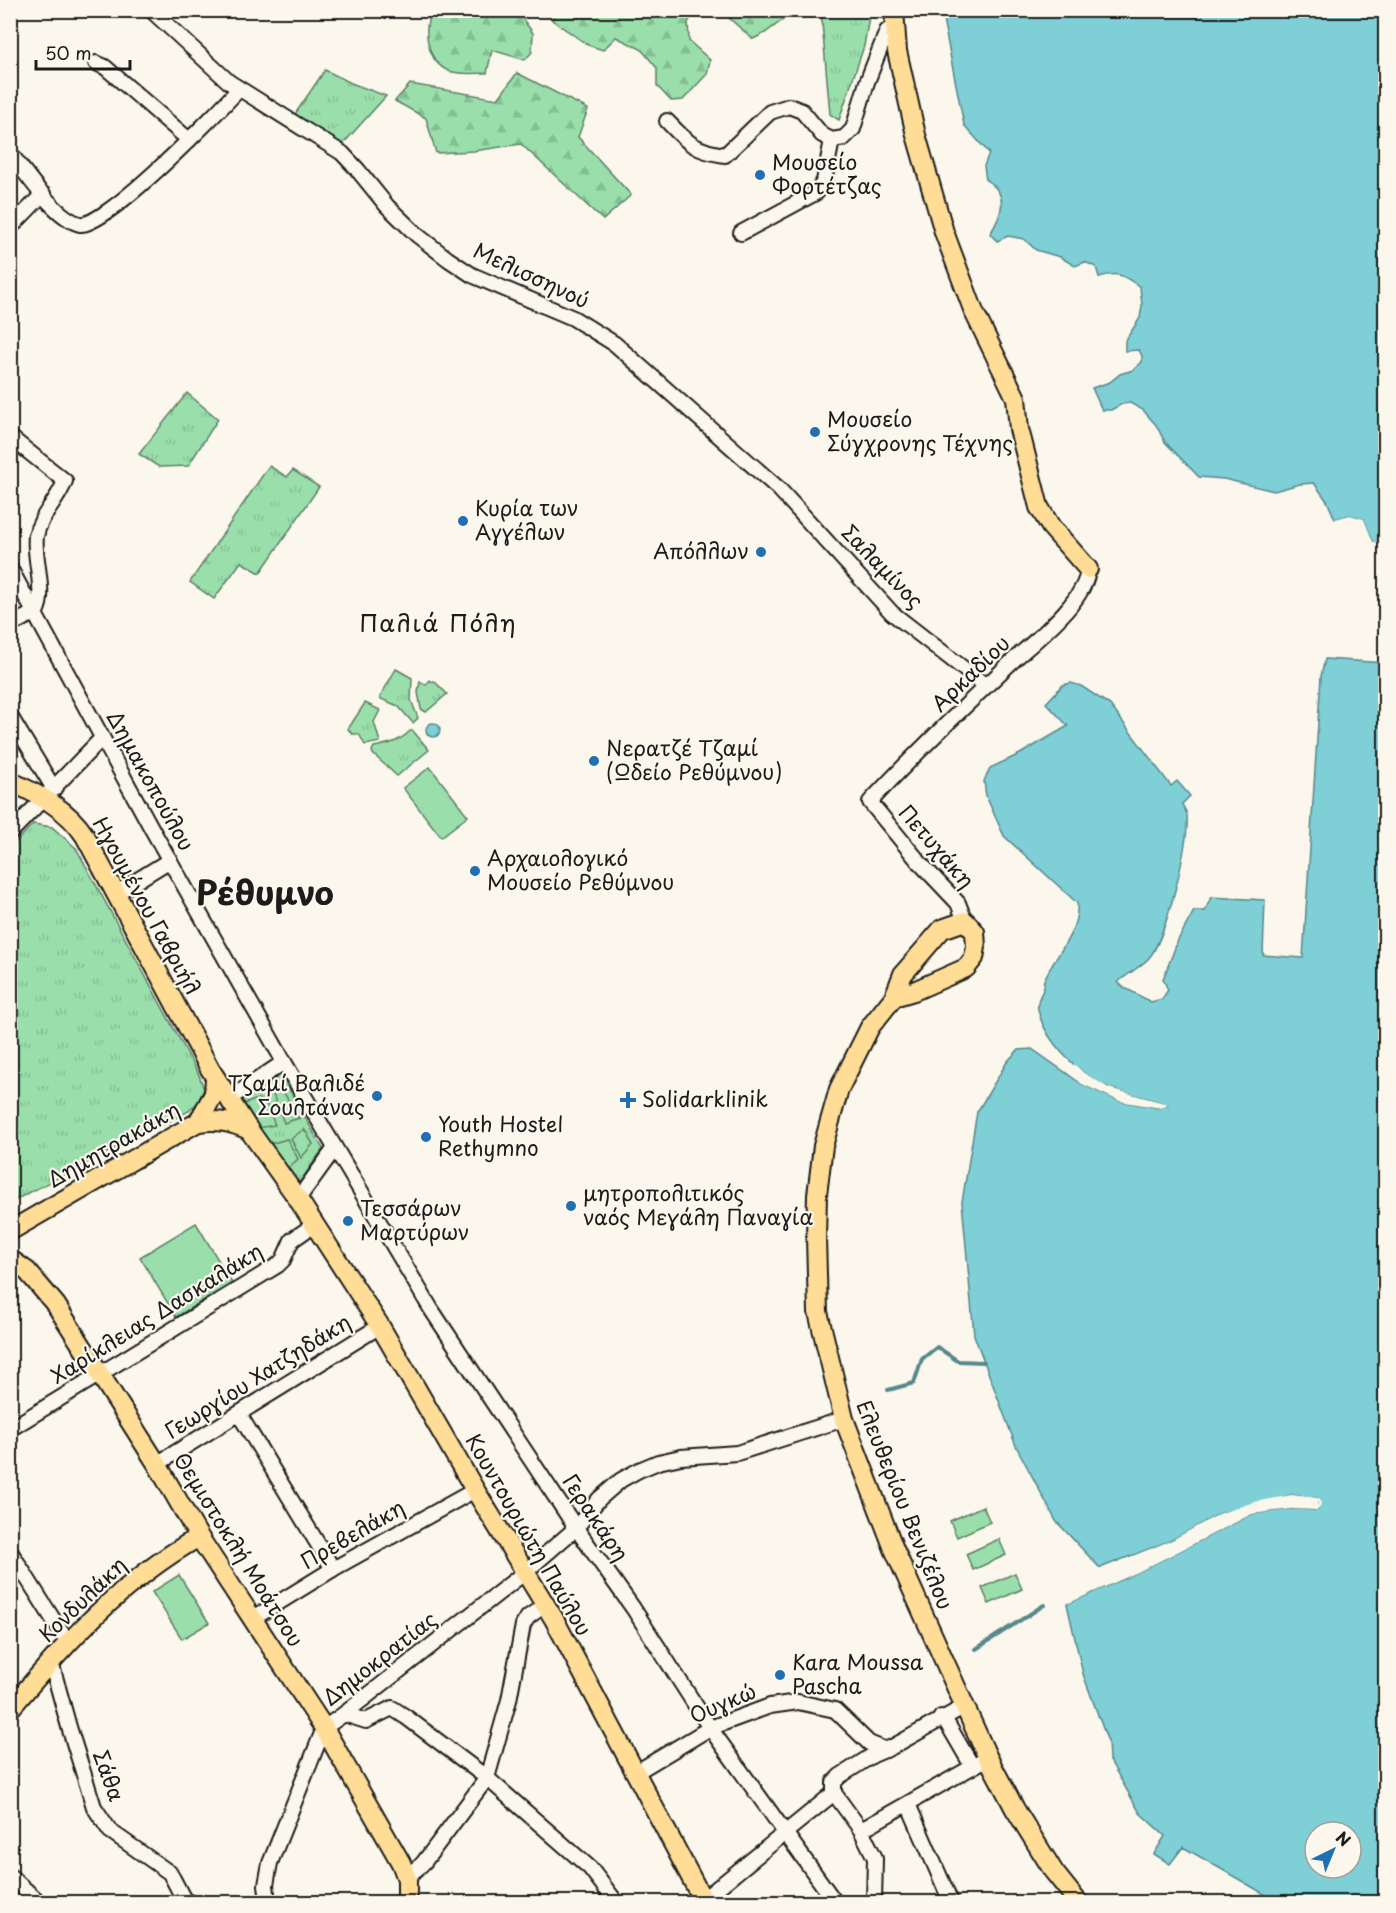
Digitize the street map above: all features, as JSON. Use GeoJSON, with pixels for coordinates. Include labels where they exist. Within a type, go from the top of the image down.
{"type":"FeatureCollection","features":[{"type":"Feature","properties":{"kind":"main road"},"geometry":{"type":"LineString","coordinates":[[895,18],[897,51],[916,135],[944,232],[974,312],[1016,398],[1020,429],[1039,507],[1051,526],[1088,569]]}},
{"type":"Feature","properties":{"kind":"main road","name":"Ηγουμένου Γαβριήλ"},"geometry":{"type":"LineString","coordinates":[[10,781],[50,793],[80,829],[215,1078]]}},
{"type":"Feature","properties":{"kind":"main road"},"geometry":{"type":"LineString","coordinates":[[894,998],[914,992],[966,968],[974,958],[976,947],[975,932],[965,921]]}},
{"type":"Feature","properties":{"kind":"main road","name":"Ελευθερίου Βενιζέλου"},"geometry":{"type":"LineString","coordinates":[[965,921],[942,929],[903,974],[894,998],[870,1027],[839,1089],[823,1146],[817,1195],[818,1312],[844,1419],[894,1549],[965,1706],[980,1762],[1020,1818],[1054,1872],[1077,1902]]}},
{"type":"Feature","properties":{"kind":"main road"},"geometry":{"type":"LineString","coordinates":[[215,1078],[298,1198]]}},
{"type":"Feature","properties":{"kind":"main road","name":"Δημητρακάκη"},"geometry":{"type":"LineString","coordinates":[[10,1231],[198,1122],[214,1094],[215,1078]]}},
{"type":"Feature","properties":{"kind":"main road"},"geometry":{"type":"LineString","coordinates":[[198,1122],[213,1120],[232,1123],[249,1130]]}},
{"type":"Feature","properties":{"kind":"main road","name":"Κουντουριώτη Παύλου"},"geometry":{"type":"LineString","coordinates":[[298,1198],[380,1326],[545,1605],[702,1902]]}},
{"type":"Feature","properties":{"kind":"main road","name":"Θεμιστοκλή Μοάτσου"},"geometry":{"type":"LineString","coordinates":[[10,1259],[27,1271],[56,1305],[157,1464],[199,1537],[324,1728],[401,1863],[407,1879]]}},
{"type":"Feature","properties":{"kind":"main road","name":"Κονδυλάκη"},"geometry":{"type":"LineString","coordinates":[[10,1709],[68,1643],[123,1589],[157,1562],[199,1537]]}},
{"type":"Feature","properties":{"kind":"main road"},"geometry":{"type":"LineString","coordinates":[[407,1879],[407,1902]]}},
{"type":"Feature","properties":{"kind":"street","name":"Μελισσηνού"},"geometry":{"type":"LineString","coordinates":[[151,10],[201,58],[239,89],[342,153],[387,206],[417,236],[448,259],[472,275],[573,318],[615,344],[746,458],[807,518]]}},
{"type":"Feature","properties":{"kind":"street"},"geometry":{"type":"LineString","coordinates":[[667,121],[691,145],[708,152],[725,154],[770,112],[789,106],[802,111],[822,135],[832,140],[844,138],[853,129],[867,81],[887,31],[895,18]]}},
{"type":"Feature","properties":{"kind":"street"},"geometry":{"type":"LineString","coordinates":[[96,63],[105,67],[189,140]]}},
{"type":"Feature","properties":{"kind":"street"},"geometry":{"type":"LineString","coordinates":[[10,153],[43,194],[65,216],[74,222],[86,224],[97,219],[121,200],[189,140],[239,89]]}},
{"type":"Feature","properties":{"kind":"street"},"geometry":{"type":"LineString","coordinates":[[741,233],[817,192],[824,181],[832,140]]}},
{"type":"Feature","properties":{"kind":"street"},"geometry":{"type":"LineString","coordinates":[[10,228],[43,194]]}},
{"type":"Feature","properties":{"kind":"street"},"geometry":{"type":"LineString","coordinates":[[10,436],[65,482],[49,507],[36,535],[40,593],[38,607],[36,612],[10,625]]}},
{"type":"Feature","properties":{"kind":"street","name":"Σαλαμίνος"},"geometry":{"type":"LineString","coordinates":[[807,518],[892,613],[986,686]]}},
{"type":"Feature","properties":{"kind":"street","name":"Δημακοπούλου"},"geometry":{"type":"LineString","coordinates":[[10,568],[36,612],[102,738],[284,1062]]}},
{"type":"Feature","properties":{"kind":"street","name":"Αρκαδίου"},"geometry":{"type":"LineString","coordinates":[[870,802],[986,686],[1041,638],[1084,584],[1088,578],[1088,569]]}},
{"type":"Feature","properties":{"kind":"street"},"geometry":{"type":"LineString","coordinates":[[10,716],[50,793]]}},
{"type":"Feature","properties":{"kind":"street"},"geometry":{"type":"LineString","coordinates":[[10,833],[102,738]]}},
{"type":"Feature","properties":{"kind":"street","name":"Πετυχάκη"},"geometry":{"type":"LineString","coordinates":[[870,802],[920,863],[958,903],[965,921]]}},
{"type":"Feature","properties":{"kind":"street"},"geometry":{"type":"LineString","coordinates":[[115,894],[170,860]]}},
{"type":"Feature","properties":{"kind":"street"},"geometry":{"type":"LineString","coordinates":[[229,1099],[284,1062],[335,1148],[298,1198]]}},
{"type":"Feature","properties":{"kind":"street","name":"Γερακάρη"},"geometry":{"type":"LineString","coordinates":[[335,1148],[431,1309],[576,1528],[633,1608],[710,1728],[835,1902]]}},
{"type":"Feature","properties":{"kind":"street","name":"Χαρίκλειας Δασκαλάκη"},"geometry":{"type":"LineString","coordinates":[[10,1429],[278,1265],[284,1260],[292,1240],[315,1224]]}},
{"type":"Feature","properties":{"kind":"street","name":"Γεωργίου Χατζηδάκη"},"geometry":{"type":"LineString","coordinates":[[157,1464],[380,1326]]}},
{"type":"Feature","properties":{"kind":"street"},"geometry":{"type":"LineString","coordinates":[[239,1414],[333,1569]]}},
{"type":"Feature","properties":{"kind":"street","name":"Δημοκρατίας"},"geometry":{"type":"LineString","coordinates":[[268,1902],[266,1885],[270,1863],[324,1728],[525,1573],[576,1528],[599,1499],[621,1480],[658,1462],[681,1457],[737,1453],[844,1419]]}},
{"type":"Feature","properties":{"kind":"street","name":"Πρεβελάκη"},"geometry":{"type":"LineString","coordinates":[[252,1618],[333,1569],[475,1490]]}},
{"type":"Feature","properties":{"kind":"street"},"geometry":{"type":"LineString","coordinates":[[10,1551],[68,1643]]}},
{"type":"Feature","properties":{"kind":"street"},"geometry":{"type":"LineString","coordinates":[[407,1879],[424,1862],[487,1778],[508,1700],[523,1624],[528,1617],[545,1605]]}},
{"type":"Feature","properties":{"kind":"street","name":"Σάθα"},"geometry":{"type":"LineString","coordinates":[[51,1662],[94,1807],[110,1831],[170,1873],[184,1900],[189,1902]]}},
{"type":"Feature","properties":{"kind":"street","name":"Ουγκώ"},"geometry":{"type":"LineString","coordinates":[[635,1773],[710,1728],[770,1706],[798,1702],[836,1710],[869,1743],[886,1750]]}},
{"type":"Feature","properties":{"kind":"street"},"geometry":{"type":"LineString","coordinates":[[874,1902],[875,1858],[861,1830],[834,1793],[834,1782],[840,1776],[941,1717],[965,1706]]}},
{"type":"Feature","properties":{"kind":"street"},"geometry":{"type":"LineString","coordinates":[[344,1714],[366,1721],[392,1708],[487,1778],[590,1868],[616,1902]]}},
{"type":"Feature","properties":{"kind":"street"},"geometry":{"type":"LineString","coordinates":[[861,1830],[980,1762],[941,1717]]}},
{"type":"Feature","properties":{"kind":"street"},"geometry":{"type":"LineString","coordinates":[[702,1902],[834,1793]]}},
{"type":"Feature","properties":{"kind":"street"},"geometry":{"type":"LineString","coordinates":[[908,1803],[951,1902]]}},
{"type":"Feature","properties":{"kind":"street"},"geometry":{"type":"LineString","coordinates":[[14,1884],[39,1902]]}},
{"type":"Feature","properties":{"kind":"green space"},"geometry":{"type":"Polygon","coordinates":[[[432,11],[517,11],[533,33],[532,52],[525,60],[492,50],[487,73],[458,73],[442,67],[436,61],[428,45],[427,27],[432,11]]]}},
{"type":"Feature","properties":{"kind":"green space"},"geometry":{"type":"Polygon","coordinates":[[[555,11],[697,11],[688,22],[689,41],[710,60],[707,74],[683,100],[671,101],[657,86],[657,68],[641,49],[616,37],[603,50],[588,45],[552,20],[555,11]]]}},
{"type":"Feature","properties":{"kind":"green space"},"geometry":{"type":"Polygon","coordinates":[[[721,11],[789,11],[788,16],[753,39],[721,11]]]}},
{"type":"Feature","properties":{"kind":"green space"},"geometry":{"type":"Polygon","coordinates":[[[821,11],[870,11],[864,46],[839,120],[830,114],[821,11]]]}},
{"type":"Feature","properties":{"kind":"green space"},"geometry":{"type":"Polygon","coordinates":[[[325,70],[386,96],[342,145],[295,114],[325,70]]]}},
{"type":"Feature","properties":{"kind":"green space"},"geometry":{"type":"Polygon","coordinates":[[[517,73],[588,109],[578,137],[631,195],[603,220],[521,144],[474,151],[436,153],[426,118],[395,101],[410,84],[498,99],[517,73]]]}},
{"type":"Feature","properties":{"kind":"green space"},"geometry":{"type":"Polygon","coordinates":[[[187,393],[218,419],[188,466],[159,467],[139,454],[187,393]]]}},
{"type":"Feature","properties":{"kind":"green space"},"geometry":{"type":"Polygon","coordinates":[[[269,466],[287,477],[293,470],[319,487],[260,573],[241,562],[214,599],[190,582],[269,466]]]}},
{"type":"Feature","properties":{"kind":"green space"},"geometry":{"type":"Polygon","coordinates":[[[396,669],[412,678],[411,700],[418,718],[413,723],[398,706],[380,697],[396,669]]]}},
{"type":"Feature","properties":{"kind":"green space"},"geometry":{"type":"Polygon","coordinates":[[[430,680],[447,694],[426,712],[421,709],[418,692],[420,681],[426,685],[430,680]]]}},
{"type":"Feature","properties":{"kind":"green space"},"geometry":{"type":"Polygon","coordinates":[[[365,703],[380,710],[374,722],[380,742],[365,745],[359,734],[352,734],[348,729],[365,703]]]}},
{"type":"Feature","properties":{"kind":"green space"},"geometry":{"type":"Polygon","coordinates":[[[413,731],[429,750],[397,776],[372,751],[374,747],[394,742],[413,731]]]}},
{"type":"Feature","properties":{"kind":"green space"},"geometry":{"type":"Polygon","coordinates":[[[430,767],[468,816],[441,837],[403,788],[430,767]]]}},
{"type":"Feature","properties":{"kind":"green space"},"geometry":{"type":"Polygon","coordinates":[[[33,824],[52,827],[76,848],[199,1075],[204,1089],[197,1103],[189,1111],[11,1202],[11,847],[33,824]]]}},
{"type":"Feature","properties":{"kind":"green space"},"geometry":{"type":"Polygon","coordinates":[[[281,1075],[323,1149],[297,1186],[235,1104],[281,1075]]]}},
{"type":"Feature","properties":{"kind":"green space"},"geometry":{"type":"Polygon","coordinates":[[[281,1088],[299,1118],[284,1123],[272,1092],[281,1088]]]}},
{"type":"Feature","properties":{"kind":"green space"},"geometry":{"type":"Polygon","coordinates":[[[258,1099],[265,1101],[275,1125],[258,1128],[241,1105],[258,1099]]]}},
{"type":"Feature","properties":{"kind":"green space"},"geometry":{"type":"Polygon","coordinates":[[[304,1129],[313,1144],[301,1158],[291,1139],[304,1129]]]}},
{"type":"Feature","properties":{"kind":"green space"},"geometry":{"type":"Polygon","coordinates":[[[287,1139],[298,1159],[288,1168],[270,1144],[287,1139]]]}},
{"type":"Feature","properties":{"kind":"green space"},"geometry":{"type":"Polygon","coordinates":[[[196,1223],[232,1283],[176,1317],[140,1257],[196,1223]]]}},
{"type":"Feature","properties":{"kind":"green space"},"geometry":{"type":"Polygon","coordinates":[[[983,1506],[990,1522],[957,1537],[950,1521],[983,1506]]]}},
{"type":"Feature","properties":{"kind":"green space"},"geometry":{"type":"Polygon","coordinates":[[[999,1539],[1006,1555],[973,1570],[966,1554],[999,1539]]]}},
{"type":"Feature","properties":{"kind":"green space"},"geometry":{"type":"Polygon","coordinates":[[[1015,1573],[1022,1589],[989,1604],[982,1588],[1015,1573]]]}},
{"type":"Feature","properties":{"kind":"green space"},"geometry":{"type":"Polygon","coordinates":[[[179,1575],[209,1623],[182,1639],[152,1592],[179,1575]]]}},
{"type":"Feature","properties":{"kind":"water"},"geometry":{"type":"Polygon","coordinates":[[[947,10],[1385,11],[1385,540],[1373,542],[1364,519],[1350,515],[1335,519],[1327,501],[1314,483],[1274,491],[1224,479],[1199,477],[1165,442],[1156,425],[1143,410],[1130,403],[1122,404],[1111,410],[1102,410],[1092,388],[1110,382],[1120,374],[1133,370],[1142,362],[1139,350],[1125,351],[1125,341],[1140,318],[1142,305],[1140,287],[1117,275],[1099,277],[1096,267],[1085,262],[1075,266],[1060,257],[1036,250],[1024,239],[1008,236],[997,241],[990,234],[998,220],[1002,205],[1001,198],[994,186],[986,180],[984,166],[989,153],[964,125],[944,24],[947,10]]]}},
{"type":"Feature","properties":{"kind":"water"},"geometry":{"type":"Polygon","coordinates":[[[1325,659],[1385,663],[1385,1902],[1278,1902],[1183,1847],[1170,1864],[1154,1854],[1165,1836],[1140,1813],[1109,1759],[1108,1742],[1083,1674],[1067,1604],[1138,1572],[1252,1514],[1291,1509],[1318,1510],[1318,1498],[1291,1495],[1221,1513],[1172,1540],[1100,1568],[1056,1521],[1016,1446],[974,1335],[962,1202],[977,1112],[1007,1062],[1018,1050],[1032,1049],[1082,1084],[1119,1101],[1160,1108],[1167,1105],[1110,1088],[1087,1075],[1065,1056],[1048,1033],[1038,1009],[1038,1002],[1044,987],[1043,982],[1075,923],[1077,903],[1004,836],[986,796],[984,781],[990,768],[1020,754],[1068,726],[1046,703],[1063,685],[1071,683],[1081,686],[1110,705],[1171,786],[1177,781],[1190,796],[1182,804],[1187,816],[1185,846],[1162,933],[1148,959],[1118,982],[1123,987],[1151,1002],[1162,999],[1168,990],[1163,979],[1178,940],[1194,911],[1205,911],[1211,897],[1265,900],[1263,955],[1303,958],[1321,676],[1325,659]]]}},
{"type":"Feature","properties":{"kind":"water"},"geometry":{"type":"Polygon","coordinates":[[[430,723],[436,723],[440,730],[436,737],[430,737],[426,733],[426,727],[430,723]]]}},
{"type":"Feature","properties":{"kind":"pier"},"geometry":{"type":"Polygon","coordinates":[[[1350,515],[1364,519],[1373,542],[1385,540],[1386,543],[1371,544],[1362,522],[1350,518],[1335,522],[1335,519],[1350,515]]]}},
{"type":"Feature","properties":{"kind":"pier"},"geometry":{"type":"Polygon","coordinates":[[[1074,1064],[1109,1088],[1168,1104],[1161,1108],[1119,1101],[1082,1084],[1067,1072],[1072,1072],[1084,1082],[1120,1098],[1156,1104],[1108,1091],[1073,1068],[1074,1064]]]}},
{"type":"Feature","properties":{"kind":"pier"},"geometry":{"type":"Polygon","coordinates":[[[1291,1495],[1319,1498],[1321,1504],[1318,1510],[1291,1509],[1252,1514],[1138,1572],[1067,1604],[1072,1599],[1251,1511],[1291,1506],[1316,1507],[1318,1504],[1317,1501],[1291,1498],[1255,1505],[1222,1516],[1173,1543],[1101,1571],[1098,1570],[1172,1540],[1221,1513],[1254,1502],[1291,1495]]]}},
{"type":"Feature","properties":{"kind":"waterway"},"geometry":{"type":"LineString","coordinates":[[888,1390],[914,1383],[922,1359],[937,1347],[958,1361],[984,1362]]}},
{"type":"Feature","properties":{"kind":"waterway"},"geometry":{"type":"LineString","coordinates":[[976,1649],[1044,1605]]}},
{"type":"Feature","properties":{"kind":"place","name":"Μουσείο Φορτέτζας"},"geometry":{"type":"Point","coordinates":[760,175]}},
{"type":"Feature","properties":{"kind":"place","name":"Μουσείο Σύγχρονης Τέχνης"},"geometry":{"type":"Point","coordinates":[815,432]}},
{"type":"Feature","properties":{"kind":"place","name":"Κυρία των Αγγέλων"},"geometry":{"type":"Point","coordinates":[463,521]}},
{"type":"Feature","properties":{"kind":"place","name":"Απόλλων"},"geometry":{"type":"Point","coordinates":[761,552]}},
{"type":"Feature","properties":{"kind":"place","name":"Νερατζέ Τζαμί (Ωδείο Ρεθύμνου)"},"geometry":{"type":"Point","coordinates":[594,761]}},
{"type":"Feature","properties":{"kind":"place","name":"Αρχαιολογικό Μουσείο Ρεθύμνου"},"geometry":{"type":"Point","coordinates":[475,871]}},
{"type":"Feature","properties":{"kind":"place","name":"Τζαμί Βαλιδέ Σουλτάνας"},"geometry":{"type":"Point","coordinates":[377,1096]}},
{"type":"Feature","properties":{"kind":"place","name":"Solidarklinik"},"geometry":{"type":"Point","coordinates":[628,1100]}},
{"type":"Feature","properties":{"kind":"place","name":"Youth Hostel Rethymno"},"geometry":{"type":"Point","coordinates":[426,1137]}},
{"type":"Feature","properties":{"kind":"place","name":"μητροπολιτικός ναός Μεγάλη Παναγία"},"geometry":{"type":"Point","coordinates":[571,1206]}},
{"type":"Feature","properties":{"kind":"place","name":"Τεσσάρων Μαρτύρων"},"geometry":{"type":"Point","coordinates":[348,1221]}},
{"type":"Feature","properties":{"kind":"place","name":"Kara Moussa Pascha"},"geometry":{"type":"Point","coordinates":[780,1675]}},
{"type":"Feature","properties":{"kind":"district","name":"Παλιά Πόλη"},"geometry":{"type":"Point","coordinates":[438,624]}},
{"type":"Feature","properties":{"kind":"district","name":"Ρέθυμνο"},"geometry":{"type":"Point","coordinates":[265,893]}}]}
